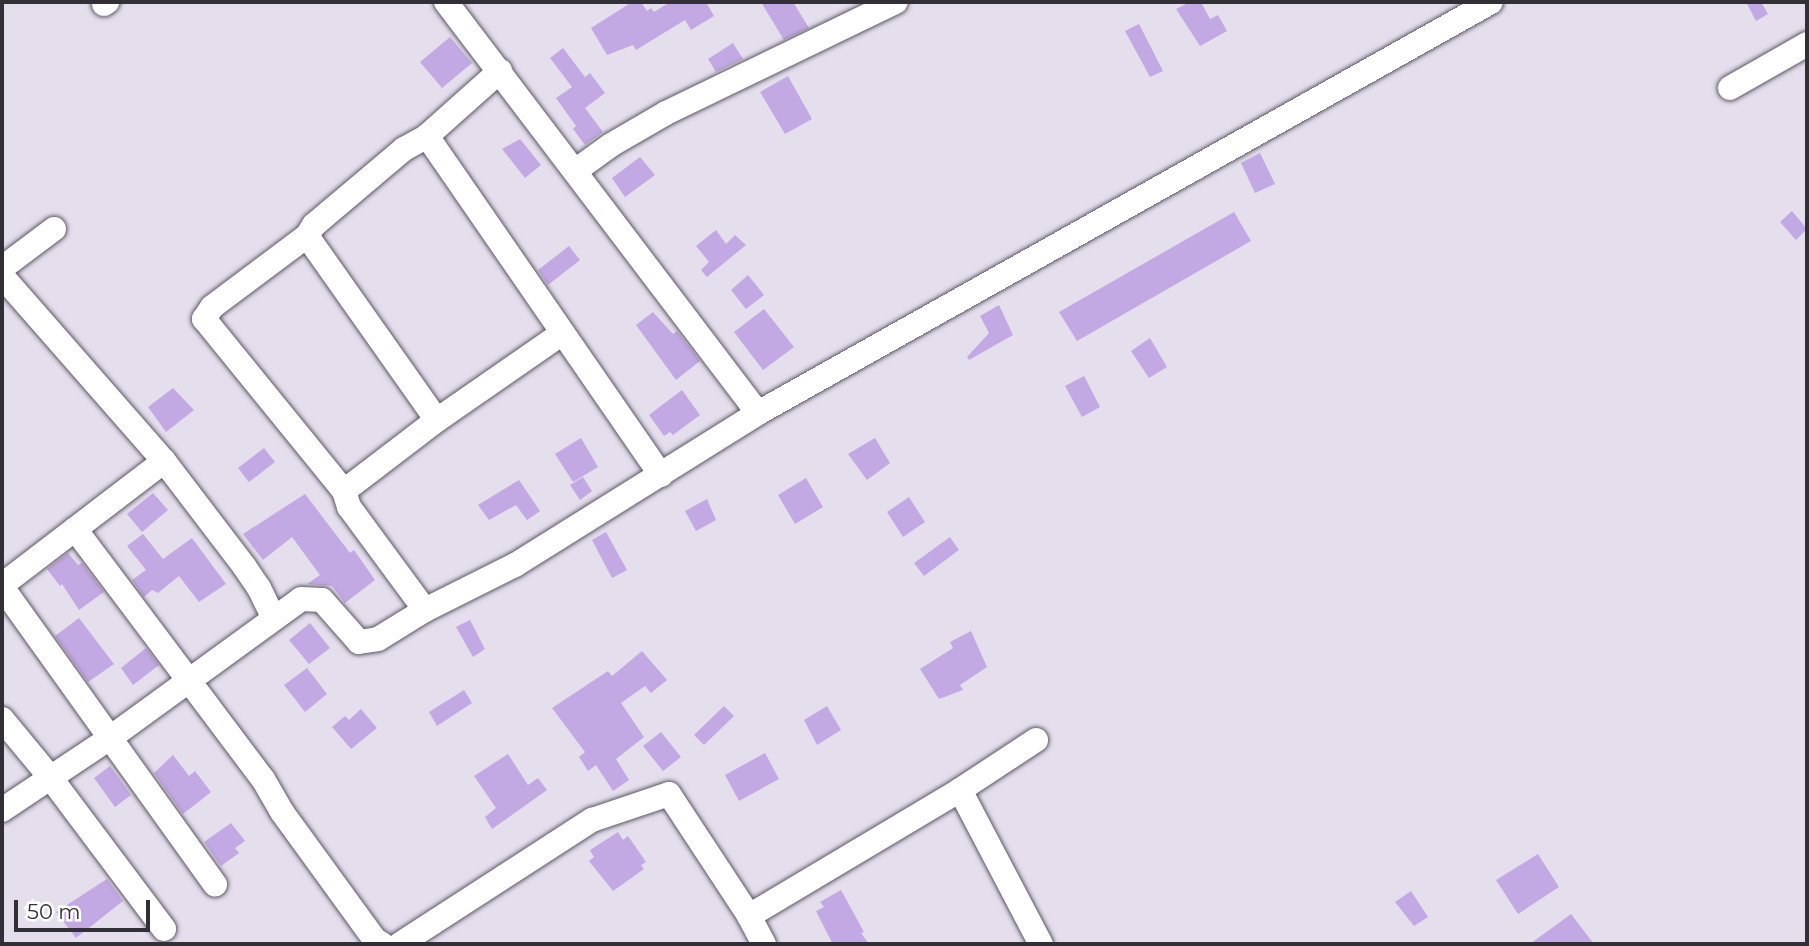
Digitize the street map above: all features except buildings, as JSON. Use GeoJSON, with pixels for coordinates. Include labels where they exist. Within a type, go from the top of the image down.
{"type":"FeatureCollection","features":[{"type":"Feature","properties":{"kind":"street"},"geometry":{"type":"LineString","coordinates":[[446,2],[758,413]]}},
{"type":"Feature","properties":{"kind":"street"},"geometry":{"type":"LineString","coordinates":[[575,171],[611,145],[666,113],[896,2]]}},
{"type":"Feature","properties":{"kind":"street"},"geometry":{"type":"LineString","coordinates":[[2,810],[110,738],[191,681],[273,617],[302,599],[322,600],[359,642],[378,639],[425,610],[515,565],[758,413],[1491,2]]}},
{"type":"Feature","properties":{"kind":"street"},"geometry":{"type":"LineString","coordinates":[[1730,88],[1807,44]]}},
{"type":"Feature","properties":{"kind":"street"},"geometry":{"type":"LineString","coordinates":[[425,610],[349,507],[344,491],[204,319],[212,307],[307,236],[314,225],[404,149],[427,136],[500,71]]}},
{"type":"Feature","properties":{"kind":"street"},"geometry":{"type":"LineString","coordinates":[[427,136],[561,334],[661,475]]}},
{"type":"Feature","properties":{"kind":"street"},"geometry":{"type":"LineString","coordinates":[[2,268],[54,229]]}},
{"type":"Feature","properties":{"kind":"street"},"geometry":{"type":"LineString","coordinates":[[307,236],[437,420]]}},
{"type":"Feature","properties":{"kind":"street"},"geometry":{"type":"LineString","coordinates":[[2,276],[164,461],[244,566],[273,617]]}},
{"type":"Feature","properties":{"kind":"street"},"geometry":{"type":"LineString","coordinates":[[344,491],[437,420],[561,334]]}},
{"type":"Feature","properties":{"kind":"street"},"geometry":{"type":"LineString","coordinates":[[164,461],[2,586],[215,885]]}},
{"type":"Feature","properties":{"kind":"street"},"geometry":{"type":"LineString","coordinates":[[75,529],[263,779],[282,812],[374,940],[382,944]]}},
{"type":"Feature","properties":{"kind":"street"},"geometry":{"type":"LineString","coordinates":[[2,719],[50,777],[164,929]]}},
{"type":"Feature","properties":{"kind":"street"},"geometry":{"type":"LineString","coordinates":[[749,916],[960,789],[1035,740]]}},
{"type":"Feature","properties":{"kind":"street"},"geometry":{"type":"LineString","coordinates":[[960,789],[1041,944]]}},
{"type":"Feature","properties":{"kind":"street"},"geometry":{"type":"LineString","coordinates":[[400,944],[592,820],[669,794],[749,916],[764,944]]}},
{"type":"Feature","properties":{"kind":"street"},"geometry":{"type":"LineString","coordinates":[[749,916],[754,944]]}}]}
